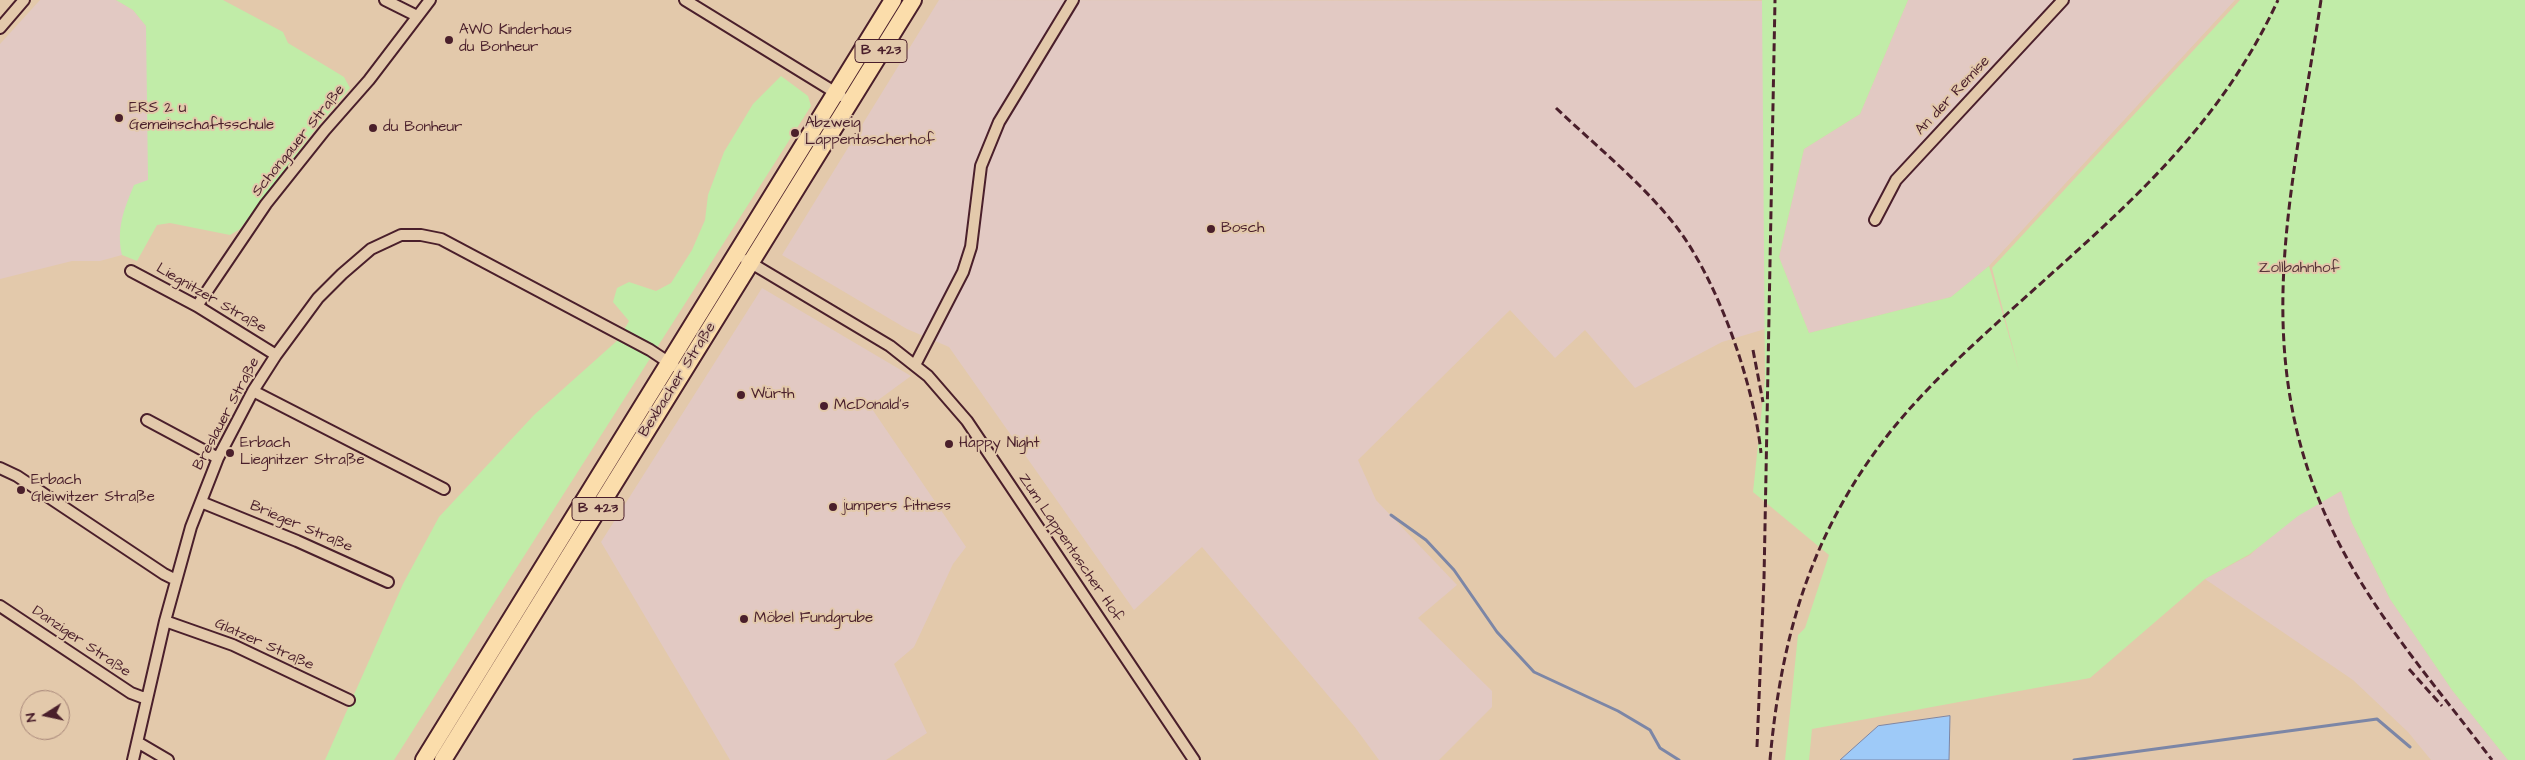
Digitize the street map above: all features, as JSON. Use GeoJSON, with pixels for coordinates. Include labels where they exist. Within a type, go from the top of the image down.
{"type":"FeatureCollection","features":[{"type":"Feature","properties":{"kind":"main road","name":"Bexbacher Straße"},"geometry":{"type":"LineString","coordinates":[[442,760],[677,368],[703,308],[893,0]]}},
{"type":"Feature","properties":{"kind":"main road","name":"Bexbacher Straße"},"geometry":{"type":"LineString","coordinates":[[424,760],[677,368],[750,262],[913,0]]}},
{"type":"Feature","properties":{"kind":"street"},"geometry":{"type":"LineString","coordinates":[[0,28],[24,0]]}},
{"type":"Feature","properties":{"kind":"street"},"geometry":{"type":"LineString","coordinates":[[385,0],[418,16]]}},
{"type":"Feature","properties":{"kind":"street","name":"Schongauer Straße"},"geometry":{"type":"LineString","coordinates":[[197,306],[266,204],[325,130],[369,80],[430,0]]}},
{"type":"Feature","properties":{"kind":"street"},"geometry":{"type":"LineString","coordinates":[[685,0],[850,102]]}},
{"type":"Feature","properties":{"kind":"street"},"geometry":{"type":"LineString","coordinates":[[915,365],[963,272],[971,247],[981,166],[989,141],[998,122],[1073,0]]}},
{"type":"Feature","properties":{"kind":"street","name":"An der Remise"},"geometry":{"type":"LineString","coordinates":[[1875,220],[1896,180],[2063,0]]}},
{"type":"Feature","properties":{"kind":"street","name":"Breslauer Straße"},"geometry":{"type":"LineString","coordinates":[[133,760],[139,743],[147,699],[176,580],[191,527],[218,458],[253,391],[276,355],[318,298],[371,249],[401,235],[441,239],[650,350],[677,368]]}},
{"type":"Feature","properties":{"kind":"street","name":"Zum Lappentascher Hof"},"geometry":{"type":"LineString","coordinates":[[736,254],[890,346],[915,365],[947,396],[967,421],[1190,758]]}},
{"type":"Feature","properties":{"kind":"street","name":"Liegnitzer Straße"},"geometry":{"type":"LineString","coordinates":[[131,270],[197,306],[276,355]]}},
{"type":"Feature","properties":{"kind":"street"},"geometry":{"type":"LineString","coordinates":[[253,391],[444,489]]}},
{"type":"Feature","properties":{"kind":"street"},"geometry":{"type":"LineString","coordinates":[[147,420],[218,458]]}},
{"type":"Feature","properties":{"kind":"street"},"geometry":{"type":"LineString","coordinates":[[0,468],[17,476],[156,569],[176,580]]}},
{"type":"Feature","properties":{"kind":"street","name":"Brieger Straße"},"geometry":{"type":"LineString","coordinates":[[201,502],[297,541],[388,582]]}},
{"type":"Feature","properties":{"kind":"street","name":"Danziger Straße"},"geometry":{"type":"LineString","coordinates":[[0,606],[131,693],[147,699]]}},
{"type":"Feature","properties":{"kind":"street","name":"Glatzer Straße"},"geometry":{"type":"LineString","coordinates":[[165,622],[233,645],[349,700]]}},
{"type":"Feature","properties":{"kind":"street"},"geometry":{"type":"LineString","coordinates":[[139,743],[168,760]]}},
{"type":"Feature","properties":{"kind":"shaded area","name":"ERS 2 u Gemeinschaftsschule"},"geometry":{"type":"Polygon","coordinates":[[[40,0],[116,0],[133,10],[146,26],[238,56],[120,231],[122,255],[100,261],[72,261],[0,279],[0,44],[40,0]]]}},
{"type":"Feature","properties":{"kind":"shaded area"},"geometry":{"type":"Polygon","coordinates":[[[939,0],[1763,1],[1765,329],[1722,342],[1635,388],[1585,330],[1555,358],[1510,310],[1358,460],[1376,500],[1457,585],[1418,618],[1492,691],[1492,707],[1439,760],[1379,760],[1354,726],[1202,547],[1134,610],[949,347],[907,329],[782,255],[939,0]]]}},
{"type":"Feature","properties":{"kind":"shaded area"},"geometry":{"type":"Polygon","coordinates":[[[1908,0],[2235,0],[1989,266],[1951,297],[1809,333],[1779,257],[1804,149],[1860,114],[1908,0]]]}},
{"type":"Feature","properties":{"kind":"shaded area"},"geometry":{"type":"Polygon","coordinates":[[[762,288],[911,376],[870,406],[966,547],[953,564],[914,647],[894,664],[927,733],[886,760],[730,760],[601,542],[762,288]]]}},
{"type":"Feature","properties":{"kind":"shaded area"},"geometry":{"type":"Polygon","coordinates":[[[2342,491],[2352,523],[2390,599],[2452,690],[2508,760],[2431,760],[2408,732],[2353,680],[2205,579],[2250,555],[2292,515],[2342,491]]]}},
{"type":"Feature","properties":{"kind":"green space"},"geometry":{"type":"Polygon","coordinates":[[[116,0],[223,0],[283,32],[288,43],[344,77],[350,88],[317,127],[240,229],[230,235],[170,223],[157,225],[137,261],[122,255],[120,236],[124,211],[134,185],[148,180],[146,26],[133,10],[116,0]]]}},
{"type":"Feature","properties":{"kind":"green space","name":"Zollbahnhof"},"geometry":{"type":"Polygon","coordinates":[[[1762,0],[1908,0],[1860,114],[1804,149],[1779,257],[1809,333],[1951,297],[1989,266],[2019,371],[1992,268],[2240,0],[2525,0],[2525,760],[2508,760],[2452,690],[2390,599],[2352,523],[2341,491],[2298,516],[2250,554],[2205,579],[2090,678],[1812,729],[1809,760],[1785,760],[1798,635],[1805,628],[1829,555],[1753,492],[1765,379],[1762,0]]]}},
{"type":"Feature","properties":{"kind":"green space"},"geometry":{"type":"Polygon","coordinates":[[[781,76],[808,96],[811,106],[394,760],[325,760],[403,584],[439,517],[534,415],[619,339],[629,321],[613,302],[617,288],[629,282],[656,291],[671,283],[692,250],[705,220],[708,195],[724,152],[753,104],[781,76]]]}},
{"type":"Feature","properties":{"kind":"water"},"geometry":{"type":"Polygon","coordinates":[[[1950,716],[1949,760],[1840,760],[1878,726],[1950,716]]]}},
{"type":"Feature","properties":{"kind":"waterway"},"geometry":{"type":"LineString","coordinates":[[1391,515],[1426,540],[1454,570],[1497,632],[1534,672],[1618,711],[1650,730],[1660,748],[1679,760]]}},
{"type":"Feature","properties":{"kind":"waterway"},"geometry":{"type":"LineString","coordinates":[[2074,760],[2377,719],[2410,747]]}},
{"type":"Feature","properties":{"kind":"railway"},"geometry":{"type":"LineString","coordinates":[[1757,747],[1764,579],[1775,0]]}},
{"type":"Feature","properties":{"kind":"railway"},"geometry":{"type":"LineString","coordinates":[[1770,760],[1782,672],[1804,589],[1819,550],[1838,511],[1860,473],[1887,436],[1930,387],[2125,206],[2194,132],[2225,92],[2253,48],[2278,0]]}},
{"type":"Feature","properties":{"kind":"railway"},"geometry":{"type":"LineString","coordinates":[[2321,0],[2297,150],[2288,222],[2283,292],[2285,361],[2297,431],[2320,501],[2356,574],[2404,646],[2492,760]]}},
{"type":"Feature","properties":{"kind":"railway"},"geometry":{"type":"LineString","coordinates":[[1556,108],[1648,194],[1675,225],[1691,248],[1706,274],[1732,334],[1751,396],[1761,453]]}},
{"type":"Feature","properties":{"kind":"railway"},"geometry":{"type":"LineString","coordinates":[[1753,350],[1763,402]]}},
{"type":"Feature","properties":{"kind":"railway"},"geometry":{"type":"LineString","coordinates":[[2409,669],[2442,706]]}},
{"type":"Feature","properties":{"kind":"place","name":"AWO Kinderhaus du Bonheur"},"geometry":{"type":"Point","coordinates":[449,40]}},
{"type":"Feature","properties":{"kind":"place","name":"ERS 2 u Gemeinschaftsschule"},"geometry":{"type":"Point","coordinates":[119,118]}},
{"type":"Feature","properties":{"kind":"place","name":"du Bonheur"},"geometry":{"type":"Point","coordinates":[373,128]}},
{"type":"Feature","properties":{"kind":"place","name":"Abzweig Lappentascherhof"},"geometry":{"type":"Point","coordinates":[795,133]}},
{"type":"Feature","properties":{"kind":"place","name":"Bosch"},"geometry":{"type":"Point","coordinates":[1211,229]}},
{"type":"Feature","properties":{"kind":"place","name":"Würth"},"geometry":{"type":"Point","coordinates":[741,395]}},
{"type":"Feature","properties":{"kind":"place","name":"McDonald's"},"geometry":{"type":"Point","coordinates":[824,406]}},
{"type":"Feature","properties":{"kind":"place","name":"Happy Night"},"geometry":{"type":"Point","coordinates":[949,444]}},
{"type":"Feature","properties":{"kind":"place","name":"Erbach Liegnitzer Straße"},"geometry":{"type":"Point","coordinates":[230,453]}},
{"type":"Feature","properties":{"kind":"place","name":"Erbach Gleiwitzer Straße"},"geometry":{"type":"Point","coordinates":[21,490]}},
{"type":"Feature","properties":{"kind":"place","name":"jumpers fitness"},"geometry":{"type":"Point","coordinates":[833,507]}},
{"type":"Feature","properties":{"kind":"place","name":"Möbel Fundgrube"},"geometry":{"type":"Point","coordinates":[744,619]}}]}
